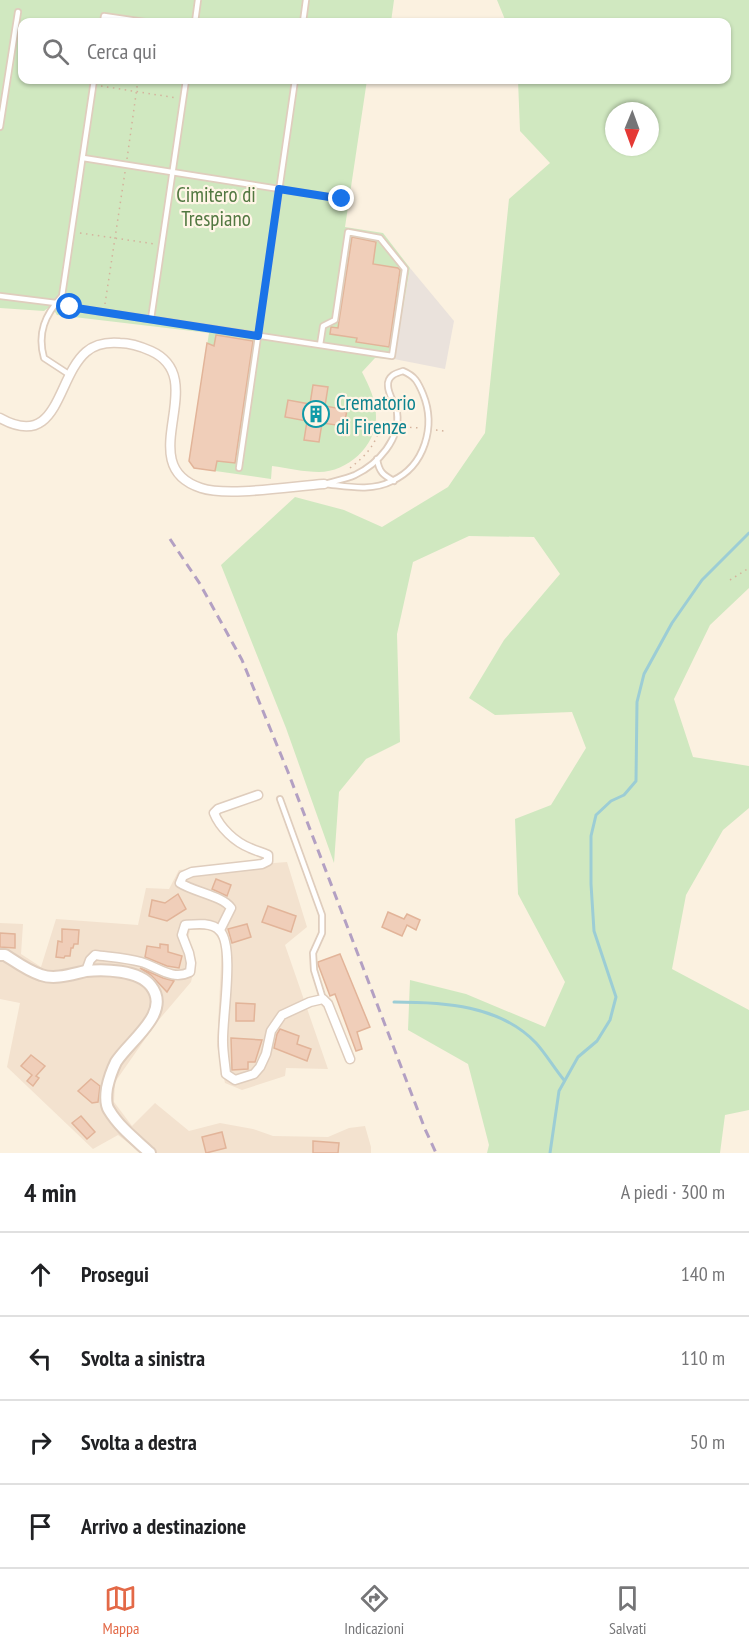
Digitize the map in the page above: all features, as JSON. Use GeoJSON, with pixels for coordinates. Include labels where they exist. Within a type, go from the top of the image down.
{"type":"FeatureCollection","features":[{"type":"Feature","properties":{"kind":"street"},"geometry":{"type":"LineString","coordinates":[[0,418],[24,426],[33,426],[44,420],[56,405],[70,375],[86,352],[102,344],[122,342],[160,355],[171,366],[176,380],[176,398],[170,450],[174,467],[189,483],[217,491],[324,484]]}},
{"type":"Feature","properties":{"kind":"street"},"geometry":{"type":"LineString","coordinates":[[220,930],[231,908],[227,902],[180,883],[183,876],[192,872],[262,864],[268,861],[268,855],[249,848],[232,836],[218,822],[214,813],[218,809],[258,795]]}},
{"type":"Feature","properties":{"kind":"street"},"geometry":{"type":"LineString","coordinates":[[86,971],[90,960],[95,955],[141,962],[170,974],[183,976],[190,972],[191,963],[182,935],[185,925],[210,925],[220,930],[225,940],[227,980],[223,1041],[226,1074],[235,1080],[254,1074],[266,1054],[271,1031],[282,1015],[310,1002],[323,999],[328,1004],[350,1059]]}},
{"type":"Feature","properties":{"kind":"street"},"geometry":{"type":"LineString","coordinates":[[0,955],[5,955],[41,975],[54,977],[86,971],[128,972],[144,978],[152,986],[158,999],[156,1010],[116,1063],[106,1095],[107,1108],[123,1129],[150,1153]]}},
{"type":"Feature","properties":{"kind":"lane"},"geometry":{"type":"LineString","coordinates":[[196,18],[198,0]]}},
{"type":"Feature","properties":{"kind":"lane"},"geometry":{"type":"LineString","coordinates":[[304,18],[306,0]]}},
{"type":"Feature","properties":{"kind":"lane"},"geometry":{"type":"LineString","coordinates":[[0,127],[18,12]]}},
{"type":"Feature","properties":{"kind":"lane"},"geometry":{"type":"LineString","coordinates":[[104,18],[104,16],[118,18]]}},
{"type":"Feature","properties":{"kind":"lane"},"geometry":{"type":"LineString","coordinates":[[70,375],[44,358],[40,343],[51,309],[62,296],[94,84]]}},
{"type":"Feature","properties":{"kind":"lane"},"geometry":{"type":"LineString","coordinates":[[151,320],[185,84]]}},
{"type":"Feature","properties":{"kind":"lane"},"geometry":{"type":"LineString","coordinates":[[239,468],[294,84]]}},
{"type":"Feature","properties":{"kind":"lane"},"geometry":{"type":"LineString","coordinates":[[82,158],[342,199]]}},
{"type":"Feature","properties":{"kind":"lane"},"geometry":{"type":"LineString","coordinates":[[0,296],[56,303],[151,320],[392,356],[405,269],[380,238],[348,232],[335,320],[323,326],[320,345]]}},
{"type":"Feature","properties":{"kind":"lane"},"geometry":{"type":"LineString","coordinates":[[403,371],[413,375],[426,401],[429,423],[425,445],[416,463],[394,481],[361,488],[324,484],[356,474],[377,459],[390,444],[397,426],[397,414],[388,386],[390,377],[403,371]]}},
{"type":"Feature","properties":{"kind":"lane"},"geometry":{"type":"LineString","coordinates":[[377,459],[378,469],[384,476],[394,481]]}},
{"type":"Feature","properties":{"kind":"lane"},"geometry":{"type":"LineString","coordinates":[[280,799],[322,915],[322,933],[313,953],[314,970],[323,999]]}},
{"type":"Feature","properties":{"kind":"path"},"geometry":{"type":"LineString","coordinates":[[102,84],[183,99]]}},
{"type":"Feature","properties":{"kind":"path"},"geometry":{"type":"LineString","coordinates":[[104,312],[137,84]]}},
{"type":"Feature","properties":{"kind":"path"},"geometry":{"type":"LineString","coordinates":[[72,231],[162,245]]}},
{"type":"Feature","properties":{"kind":"path"},"geometry":{"type":"LineString","coordinates":[[369,423],[444,431]]}},
{"type":"Feature","properties":{"kind":"path"},"geometry":{"type":"LineString","coordinates":[[347,471],[365,457],[374,445],[382,424]]}},
{"type":"Feature","properties":{"kind":"path"},"geometry":{"type":"LineString","coordinates":[[730,580],[749,568]]}},
{"type":"Feature","properties":{"kind":"shaded area"},"geometry":{"type":"Polygon","coordinates":[[[410,268],[454,321],[445,369],[394,359],[410,268]]]}},
{"type":"Feature","properties":{"kind":"shaded area"},"geometry":{"type":"Polygon","coordinates":[[[287,862],[307,927],[285,945],[328,1069],[286,1068],[285,1076],[242,1090],[225,1083],[217,1046],[222,945],[213,930],[190,930],[188,939],[196,960],[191,982],[157,1022],[115,1082],[114,1102],[132,1126],[155,1103],[189,1131],[220,1123],[253,1129],[273,1136],[328,1137],[349,1128],[365,1126],[371,1153],[142,1153],[118,1135],[93,1149],[7,1067],[20,1003],[0,999],[0,923],[23,924],[21,954],[41,967],[56,919],[138,925],[146,888],[169,889],[179,870],[287,862]]]}},
{"type":"Feature","properties":{"kind":"green space","name":"Cimitero di Trespiano"},"geometry":{"type":"Polygon","coordinates":[[[0,0],[394,0],[392,18],[18,18],[18,84],[366,84],[345,227],[383,233],[410,268],[394,359],[375,358],[362,372],[370,388],[376,416],[372,437],[359,455],[330,471],[301,471],[272,466],[271,479],[194,468],[189,461],[209,333],[57,315],[53,309],[48,308],[44,311],[0,308],[0,0]]]}},
{"type":"Feature","properties":{"kind":"green space"},"geometry":{"type":"Polygon","coordinates":[[[497,0],[749,0],[749,588],[710,625],[674,699],[693,757],[749,766],[749,808],[723,830],[686,895],[672,969],[749,1010],[749,1110],[725,1115],[720,1153],[487,1153],[489,1145],[468,1064],[408,1030],[410,980],[466,994],[545,1027],[565,982],[518,894],[515,819],[551,805],[586,748],[572,712],[495,715],[469,698],[504,640],[560,574],[534,537],[469,536],[413,562],[397,634],[400,742],[366,759],[339,792],[334,863],[286,728],[221,565],[295,497],[344,510],[382,527],[448,487],[485,433],[509,199],[550,163],[520,131],[518,84],[731,84],[731,18],[504,18],[497,0]]]}},
{"type":"Feature","properties":{"kind":"building"},"geometry":{"type":"Polygon","coordinates":[[[352,237],[376,242],[373,264],[400,270],[389,347],[356,342],[357,338],[330,334],[331,327],[338,328],[352,237]]]}},
{"type":"Feature","properties":{"kind":"building"},"geometry":{"type":"Polygon","coordinates":[[[216,335],[253,341],[235,463],[217,461],[215,471],[194,468],[189,461],[207,343],[214,346],[216,335]]]}},
{"type":"Feature","properties":{"kind":"building","name":"Crematorio di Firenze"},"geometry":{"type":"Polygon","coordinates":[[[313,385],[328,387],[325,406],[347,410],[344,426],[322,423],[319,442],[304,440],[307,421],[285,417],[288,400],[310,404],[313,385]]]}},
{"type":"Feature","properties":{"kind":"building"},"geometry":{"type":"Polygon","coordinates":[[[216,879],[231,885],[227,896],[212,889],[216,879]]]}},
{"type":"Feature","properties":{"kind":"building"},"geometry":{"type":"Polygon","coordinates":[[[178,894],[186,909],[167,921],[149,916],[152,900],[165,903],[178,894]]]}},
{"type":"Feature","properties":{"kind":"building"},"geometry":{"type":"Polygon","coordinates":[[[268,906],[296,916],[291,932],[262,922],[268,906]]]}},
{"type":"Feature","properties":{"kind":"building"},"geometry":{"type":"Polygon","coordinates":[[[388,912],[404,919],[407,914],[420,920],[416,930],[407,925],[402,936],[382,927],[388,912]]]}},
{"type":"Feature","properties":{"kind":"building"},"geometry":{"type":"Polygon","coordinates":[[[247,924],[251,937],[232,943],[228,929],[247,924]]]}},
{"type":"Feature","properties":{"kind":"building"},"geometry":{"type":"Polygon","coordinates":[[[62,929],[79,930],[78,944],[74,944],[71,948],[70,956],[64,958],[56,957],[58,941],[62,942],[62,929]]]}},
{"type":"Feature","properties":{"kind":"building"},"geometry":{"type":"Polygon","coordinates":[[[0,933],[15,934],[15,948],[0,947],[0,933]]]}},
{"type":"Feature","properties":{"kind":"building"},"geometry":{"type":"Polygon","coordinates":[[[160,944],[168,945],[168,952],[182,956],[179,968],[145,957],[147,946],[160,948],[160,944]]]}},
{"type":"Feature","properties":{"kind":"building"},"geometry":{"type":"Polygon","coordinates":[[[340,954],[370,1027],[357,1032],[362,1049],[356,1051],[335,994],[330,996],[318,964],[318,962],[340,954]]]}},
{"type":"Feature","properties":{"kind":"building"},"geometry":{"type":"Polygon","coordinates":[[[140,968],[174,981],[167,992],[151,975],[140,968]]]}},
{"type":"Feature","properties":{"kind":"building"},"geometry":{"type":"Polygon","coordinates":[[[236,1003],[255,1004],[254,1021],[236,1021],[236,1003]]]}},
{"type":"Feature","properties":{"kind":"building"},"geometry":{"type":"Polygon","coordinates":[[[280,1029],[299,1036],[297,1044],[311,1049],[307,1061],[274,1048],[280,1029]]]}},
{"type":"Feature","properties":{"kind":"building"},"geometry":{"type":"Polygon","coordinates":[[[231,1038],[262,1040],[255,1062],[248,1062],[248,1069],[232,1070],[231,1038]]]}},
{"type":"Feature","properties":{"kind":"building"},"geometry":{"type":"Polygon","coordinates":[[[31,1055],[45,1066],[36,1076],[39,1078],[33,1086],[27,1081],[32,1075],[21,1066],[31,1055]]]}},
{"type":"Feature","properties":{"kind":"building"},"geometry":{"type":"Polygon","coordinates":[[[91,1079],[100,1086],[98,1102],[92,1103],[78,1091],[91,1079]]]}},
{"type":"Feature","properties":{"kind":"building"},"geometry":{"type":"Polygon","coordinates":[[[81,1116],[95,1132],[87,1139],[72,1123],[81,1116]]]}},
{"type":"Feature","properties":{"kind":"building"},"geometry":{"type":"Polygon","coordinates":[[[222,1132],[226,1148],[206,1153],[202,1137],[222,1132]]]}},
{"type":"Feature","properties":{"kind":"building"},"geometry":{"type":"Polygon","coordinates":[[[313,1141],[339,1143],[338,1153],[313,1153],[313,1141]]]}},
{"type":"Feature","properties":{"kind":"waterway"},"geometry":{"type":"LineString","coordinates":[[550,1153],[559,1091],[578,1057],[597,1041],[610,1020],[616,997],[594,931],[591,836],[596,815],[611,801],[624,795],[636,781],[637,702],[644,674],[672,623],[702,580],[749,533]]}},
{"type":"Feature","properties":{"kind":"waterway"},"geometry":{"type":"LineString","coordinates":[[394,1002],[432,1003],[470,1008],[506,1021],[522,1030],[536,1043],[564,1080]]}},
{"type":"Feature","properties":{"kind":"railway"},"geometry":{"type":"LineString","coordinates":[[170,539],[200,584],[242,660],[436,1153]]}},
{"type":"Feature","properties":{"kind":"place","name":"Crematorio di Firenze"},"geometry":{"type":"Point","coordinates":[316,414]}},
{"type":"Feature","properties":{"kind":"route"},"geometry":{"type":"LineString","coordinates":[[70,307],[258,336],[279,189],[342,199]]}}]}
